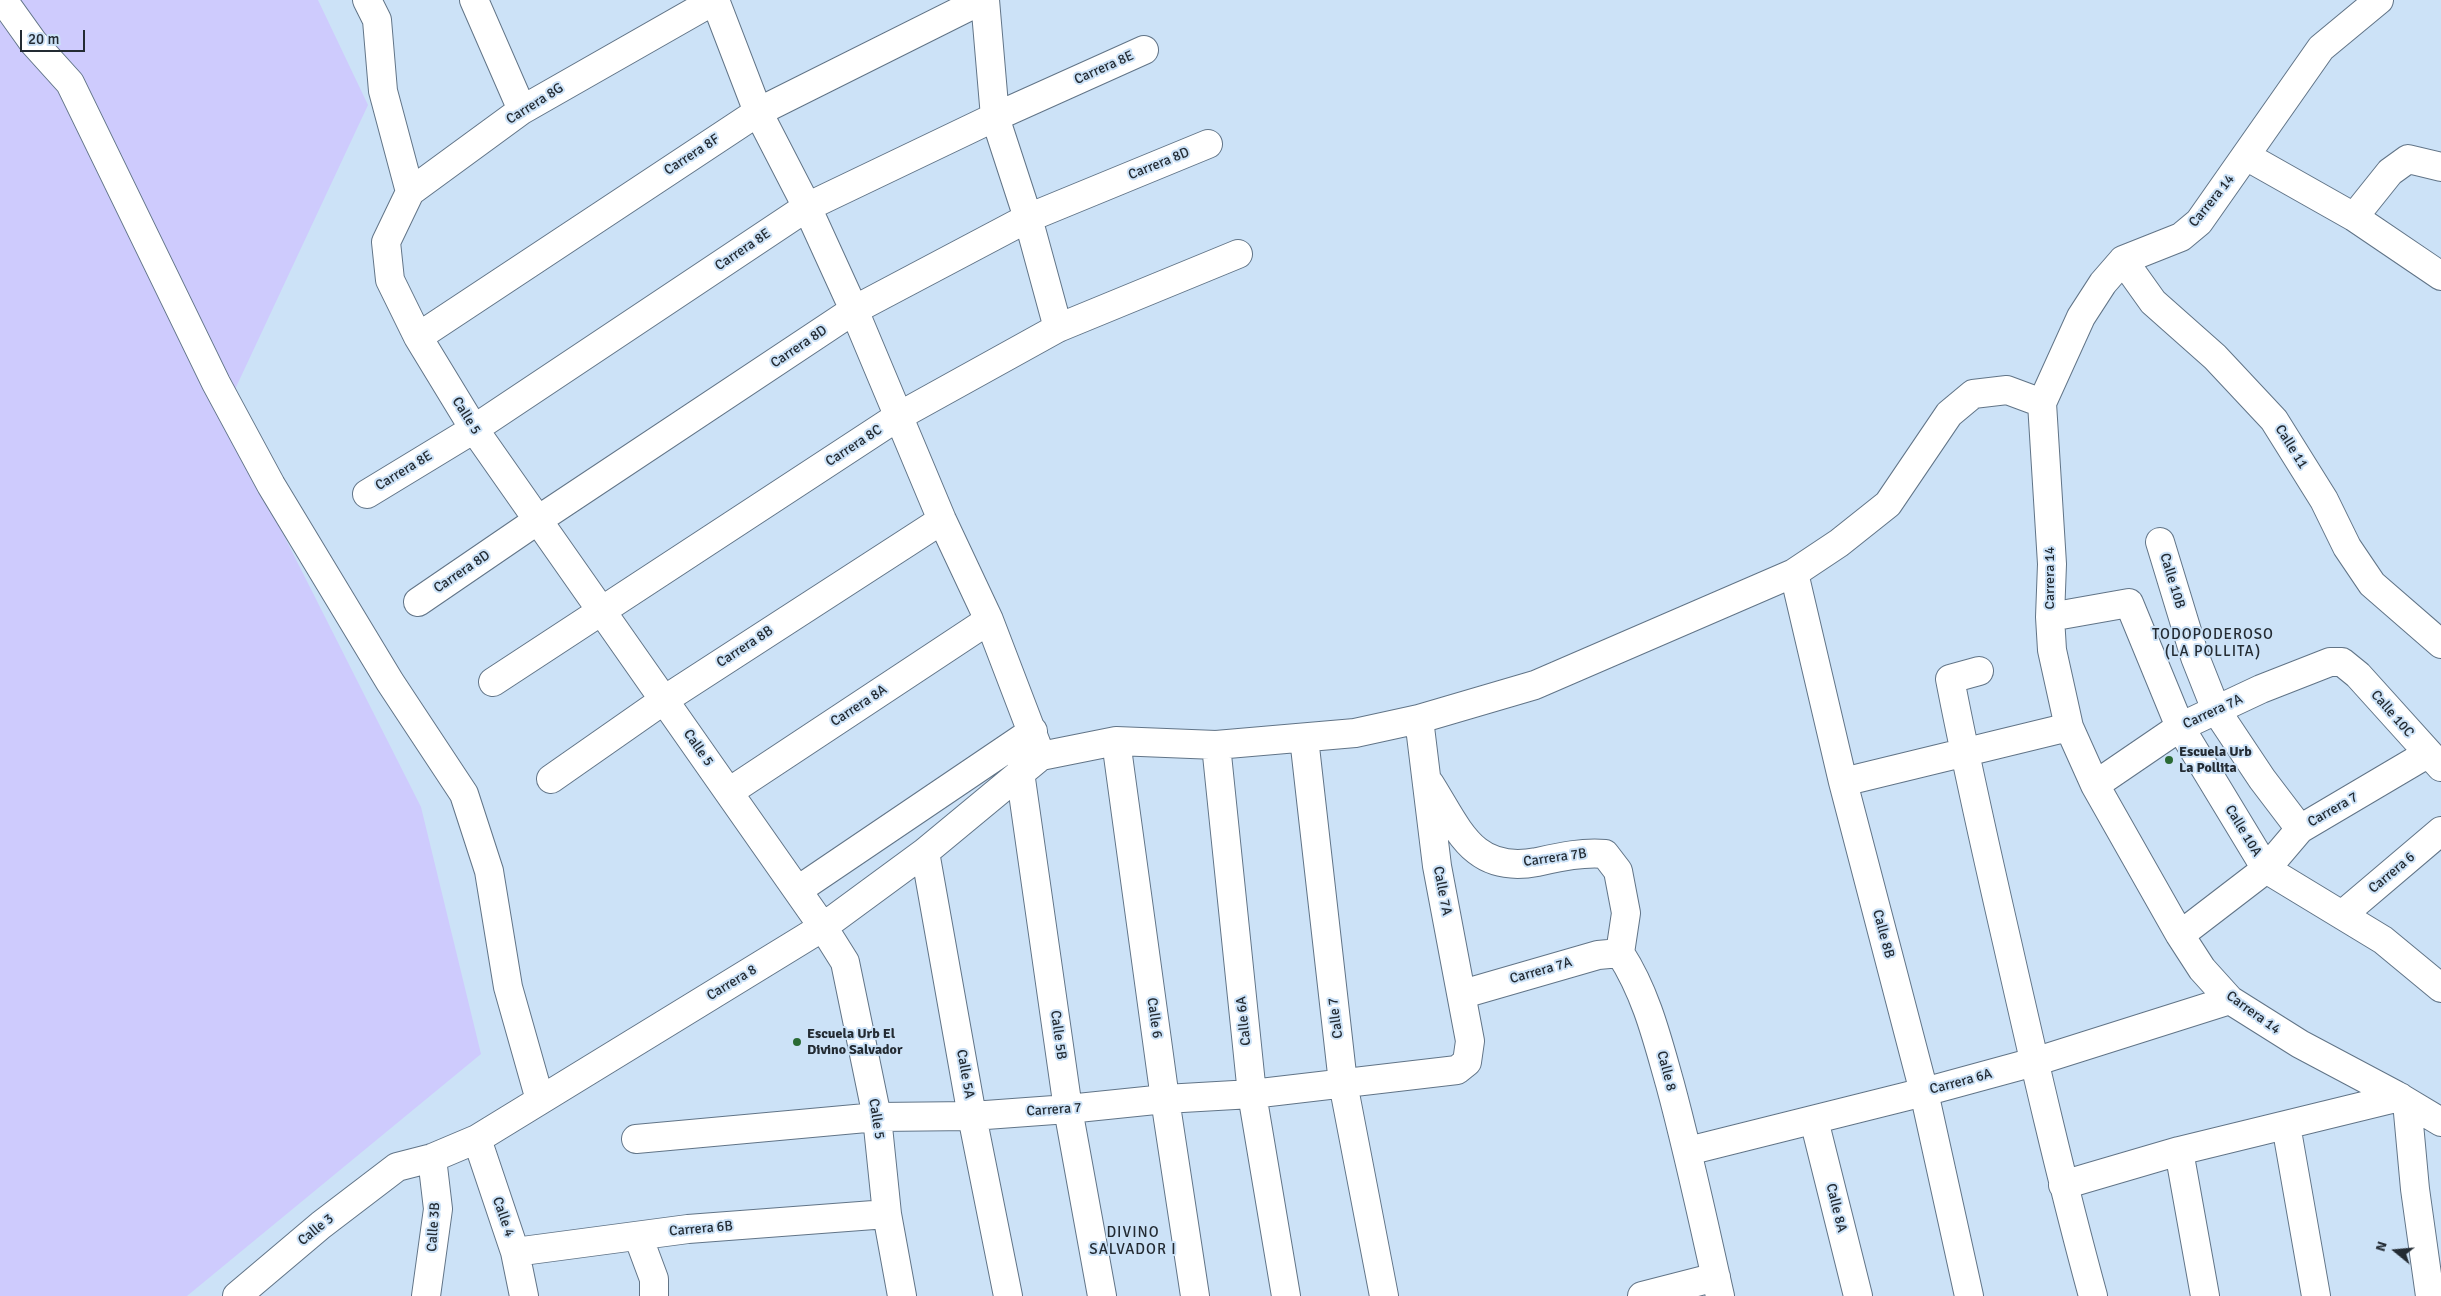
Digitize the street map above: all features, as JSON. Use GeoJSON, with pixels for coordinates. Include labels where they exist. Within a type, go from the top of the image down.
{"type":"FeatureCollection","features":[{"type":"Feature","properties":{"kind":"street"},"geometry":{"type":"LineString","coordinates":[[3,0],[33,42],[70,84],[216,383],[271,485],[390,682],[464,794],[489,871],[508,987],[540,1100]]}},
{"type":"Feature","properties":{"kind":"street"},"geometry":{"type":"LineString","coordinates":[[367,0],[377,20],[384,91],[410,192]]}},
{"type":"Feature","properties":{"kind":"street"},"geometry":{"type":"LineString","coordinates":[[474,0],[522,110]]}},
{"type":"Feature","properties":{"kind":"street"},"geometry":{"type":"LineString","coordinates":[[715,0],[758,112],[807,207],[854,310],[942,520],[990,620],[1037,744]]}},
{"type":"Feature","properties":{"kind":"street","name":"Carrera 8G"},"geometry":{"type":"LineString","coordinates":[[386,242],[410,192],[522,110],[715,0]]}},
{"type":"Feature","properties":{"kind":"street"},"geometry":{"type":"LineString","coordinates":[[984,0],[995,117],[1028,218],[1058,328]]}},
{"type":"Feature","properties":{"kind":"street","name":"Carrera 8F"},"geometry":{"type":"LineString","coordinates":[[418,337],[758,112],[984,0]]}},
{"type":"Feature","properties":{"kind":"street","name":"Carrera 14"},"geometry":{"type":"LineString","coordinates":[[2379,0],[2321,48],[2199,222],[2181,237],[2123,260],[2104,283],[2081,317],[2042,403],[2052,564],[2050,617],[2052,650],[2069,727],[2096,785],[2180,936],[2202,969],[2230,1000],[2261,1021],[2300,1044],[2404,1099],[2441,1122]]}},
{"type":"Feature","properties":{"kind":"street","name":"Carrera 8E"},"geometry":{"type":"LineString","coordinates":[[367,494],[474,429],[807,207],[995,117],[1144,50]]}},
{"type":"Feature","properties":{"kind":"street","name":"Carrera 8D"},"geometry":{"type":"LineString","coordinates":[[418,602],[854,310],[1028,218],[1208,144]]}},
{"type":"Feature","properties":{"kind":"street"},"geometry":{"type":"LineString","coordinates":[[2246,156],[2354,217],[2441,276]]}},
{"type":"Feature","properties":{"kind":"street"},"geometry":{"type":"LineString","coordinates":[[2354,217],[2390,172],[2408,159],[2441,167]]}},
{"type":"Feature","properties":{"kind":"street","name":"Calle 5"},"geometry":{"type":"LineString","coordinates":[[386,242],[390,280],[418,337],[474,429],[798,890],[845,962],[876,1117],[887,1214],[902,1296]]}},
{"type":"Feature","properties":{"kind":"street","name":"Carrera 8C"},"geometry":{"type":"LineString","coordinates":[[494,682],[899,416],[1058,328],[1238,254]]}},
{"type":"Feature","properties":{"kind":"street","name":"Calle 11"},"geometry":{"type":"LineString","coordinates":[[2123,260],[2153,302],[2215,357],[2274,420],[2324,500],[2347,547],[2372,584],[2441,644]]}},
{"type":"Feature","properties":{"kind":"street"},"geometry":{"type":"LineString","coordinates":[[798,890],[1037,744],[1116,740],[1216,745],[1355,733],[1419,720],[1535,685],[1794,573],[1839,543],[1888,504],[1949,414],[1973,394],[2007,390],[2042,403]]}},
{"type":"Feature","properties":{"kind":"street","name":"Carrera 8B"},"geometry":{"type":"LineString","coordinates":[[551,779],[664,700],[942,520]]}},
{"type":"Feature","properties":{"kind":"street","name":"Calle 10B"},"geometry":{"type":"LineString","coordinates":[[2160,542],[2195,657],[2216,710],[2262,779],[2300,829]]}},
{"type":"Feature","properties":{"kind":"street","name":"Calle 8B"},"geometry":{"type":"LineString","coordinates":[[1794,573],[1843,782],[1924,1092],[1969,1296]]}},
{"type":"Feature","properties":{"kind":"street","name":"Calle 10A"},"geometry":{"type":"LineString","coordinates":[[2050,617],[2129,603],[2180,727],[2266,869],[2383,940],[2441,988]]}},
{"type":"Feature","properties":{"kind":"street","name":"Carrera 8A"},"geometry":{"type":"LineString","coordinates":[[729,792],[990,620]]}},
{"type":"Feature","properties":{"kind":"street","name":"Carrera 7A"},"geometry":{"type":"LineString","coordinates":[[2096,785],[2180,727],[2261,689],[2330,662],[2342,662]]}},
{"type":"Feature","properties":{"kind":"street","name":"Calle 10C"},"geometry":{"type":"LineString","coordinates":[[2342,662],[2358,675],[2434,761]]}},
{"type":"Feature","properties":{"kind":"street"},"geometry":{"type":"LineString","coordinates":[[1979,671],[1950,679],[1964,753],[2034,1062],[2063,1185],[2093,1296]]}},
{"type":"Feature","properties":{"kind":"street","name":"Calle 7A"},"geometry":{"type":"LineString","coordinates":[[1419,720],[1437,866],[1463,994],[1470,1041],[1467,1062]]}},
{"type":"Feature","properties":{"kind":"street"},"geometry":{"type":"LineString","coordinates":[[1843,782],[2069,727]]}},
{"type":"Feature","properties":{"kind":"street","name":"Calle 7"},"geometry":{"type":"LineString","coordinates":[[1304,738],[1343,1083],[1384,1296]]}},
{"type":"Feature","properties":{"kind":"street","name":"Calle 6"},"geometry":{"type":"LineString","coordinates":[[1116,740],[1165,1098],[1195,1296]]}},
{"type":"Feature","properties":{"kind":"street","name":"Carrera 8"},"geometry":{"type":"LineString","coordinates":[[397,1167],[432,1158],[477,1139],[823,927],[924,852],[1020,772],[1037,744]]}},
{"type":"Feature","properties":{"kind":"street","name":"Calle 6A"},"geometry":{"type":"LineString","coordinates":[[1216,745],[1252,1094],[1286,1296]]}},
{"type":"Feature","properties":{"kind":"street","name":"Carrera 7"},"geometry":{"type":"LineString","coordinates":[[2180,936],[2266,869],[2300,829],[2434,761]]}},
{"type":"Feature","properties":{"kind":"street","name":"Calle 5B"},"geometry":{"type":"LineString","coordinates":[[1020,772],[1068,1109],[1102,1296]]}},
{"type":"Feature","properties":{"kind":"street","name":"Carrera 7B"},"geometry":{"type":"LineString","coordinates":[[1427,779],[1469,846],[1493,862],[1527,864],[1588,852],[1605,854],[1618,871],[1626,913],[1620,953]]}},
{"type":"Feature","properties":{"kind":"street","name":"Carrera 6"},"geometry":{"type":"LineString","coordinates":[[2342,915],[2441,831]]}},
{"type":"Feature","properties":{"kind":"street","name":"Calle 5A"},"geometry":{"type":"LineString","coordinates":[[924,852],[972,1116],[1008,1296]]}},
{"type":"Feature","properties":{"kind":"street","name":"Carrera 7A"},"geometry":{"type":"LineString","coordinates":[[1463,994],[1598,955],[1620,953]]}},
{"type":"Feature","properties":{"kind":"street","name":"Calle 8"},"geometry":{"type":"LineString","coordinates":[[1620,953],[1635,976],[1652,1020],[1688,1151],[1718,1286]]}},
{"type":"Feature","properties":{"kind":"street","name":"Carrera 6A"},"geometry":{"type":"LineString","coordinates":[[1688,1151],[1924,1092],[2034,1062],[2230,1000]]}},
{"type":"Feature","properties":{"kind":"street","name":"Carrera 7"},"geometry":{"type":"LineString","coordinates":[[636,1139],[876,1117],[972,1116],[1068,1109],[1165,1098],[1252,1094],[1457,1070],[1467,1062]]}},
{"type":"Feature","properties":{"kind":"street"},"geometry":{"type":"LineString","coordinates":[[2063,1185],[2179,1151],[2404,1099],[2430,1296]]}},
{"type":"Feature","properties":{"kind":"street","name":"Calle 8A"},"geometry":{"type":"LineString","coordinates":[[1814,1120],[1858,1296]]}},
{"type":"Feature","properties":{"kind":"street"},"geometry":{"type":"LineString","coordinates":[[2286,1125],[2316,1296]]}},
{"type":"Feature","properties":{"kind":"street","name":"Calle 4"},"geometry":{"type":"LineString","coordinates":[[477,1139],[515,1252],[524,1296]]}},
{"type":"Feature","properties":{"kind":"street"},"geometry":{"type":"LineString","coordinates":[[2179,1151],[2205,1296]]}},
{"type":"Feature","properties":{"kind":"street","name":"Calle 3B"},"geometry":{"type":"LineString","coordinates":[[426,1296],[438,1209],[432,1158]]}},
{"type":"Feature","properties":{"kind":"street","name":"Calle 3"},"geometry":{"type":"LineString","coordinates":[[237,1296],[320,1225],[397,1167]]}},
{"type":"Feature","properties":{"kind":"street","name":"Carrera 6B"},"geometry":{"type":"LineString","coordinates":[[515,1252],[688,1229],[887,1214]]}},
{"type":"Feature","properties":{"kind":"street"},"geometry":{"type":"LineString","coordinates":[[638,1236],[654,1279],[654,1296]]}},
{"type":"Feature","properties":{"kind":"street"},"geometry":{"type":"LineString","coordinates":[[1642,1296],[1718,1286]]}},
{"type":"Feature","properties":{"kind":"shaded area"},"geometry":{"type":"Polygon","coordinates":[[[0,0],[318,0],[368,105],[223,415],[421,807],[481,1054],[187,1296],[0,1296],[0,0]]]}},
{"type":"Feature","properties":{"kind":"place","name":"Escuela Urb La Pollita"},"geometry":{"type":"Point","coordinates":[2169,760]}},
{"type":"Feature","properties":{"kind":"place","name":"Escuela Urb El Divino Salvador"},"geometry":{"type":"Point","coordinates":[797,1042]}},
{"type":"Feature","properties":{"kind":"district","name":"TODOPODEROSO (LA POLLITA)"},"geometry":{"type":"Point","coordinates":[2213,644]}},
{"type":"Feature","properties":{"kind":"district","name":"DIVINO SALVADOR I"},"geometry":{"type":"Point","coordinates":[1133,1242]}}]}
